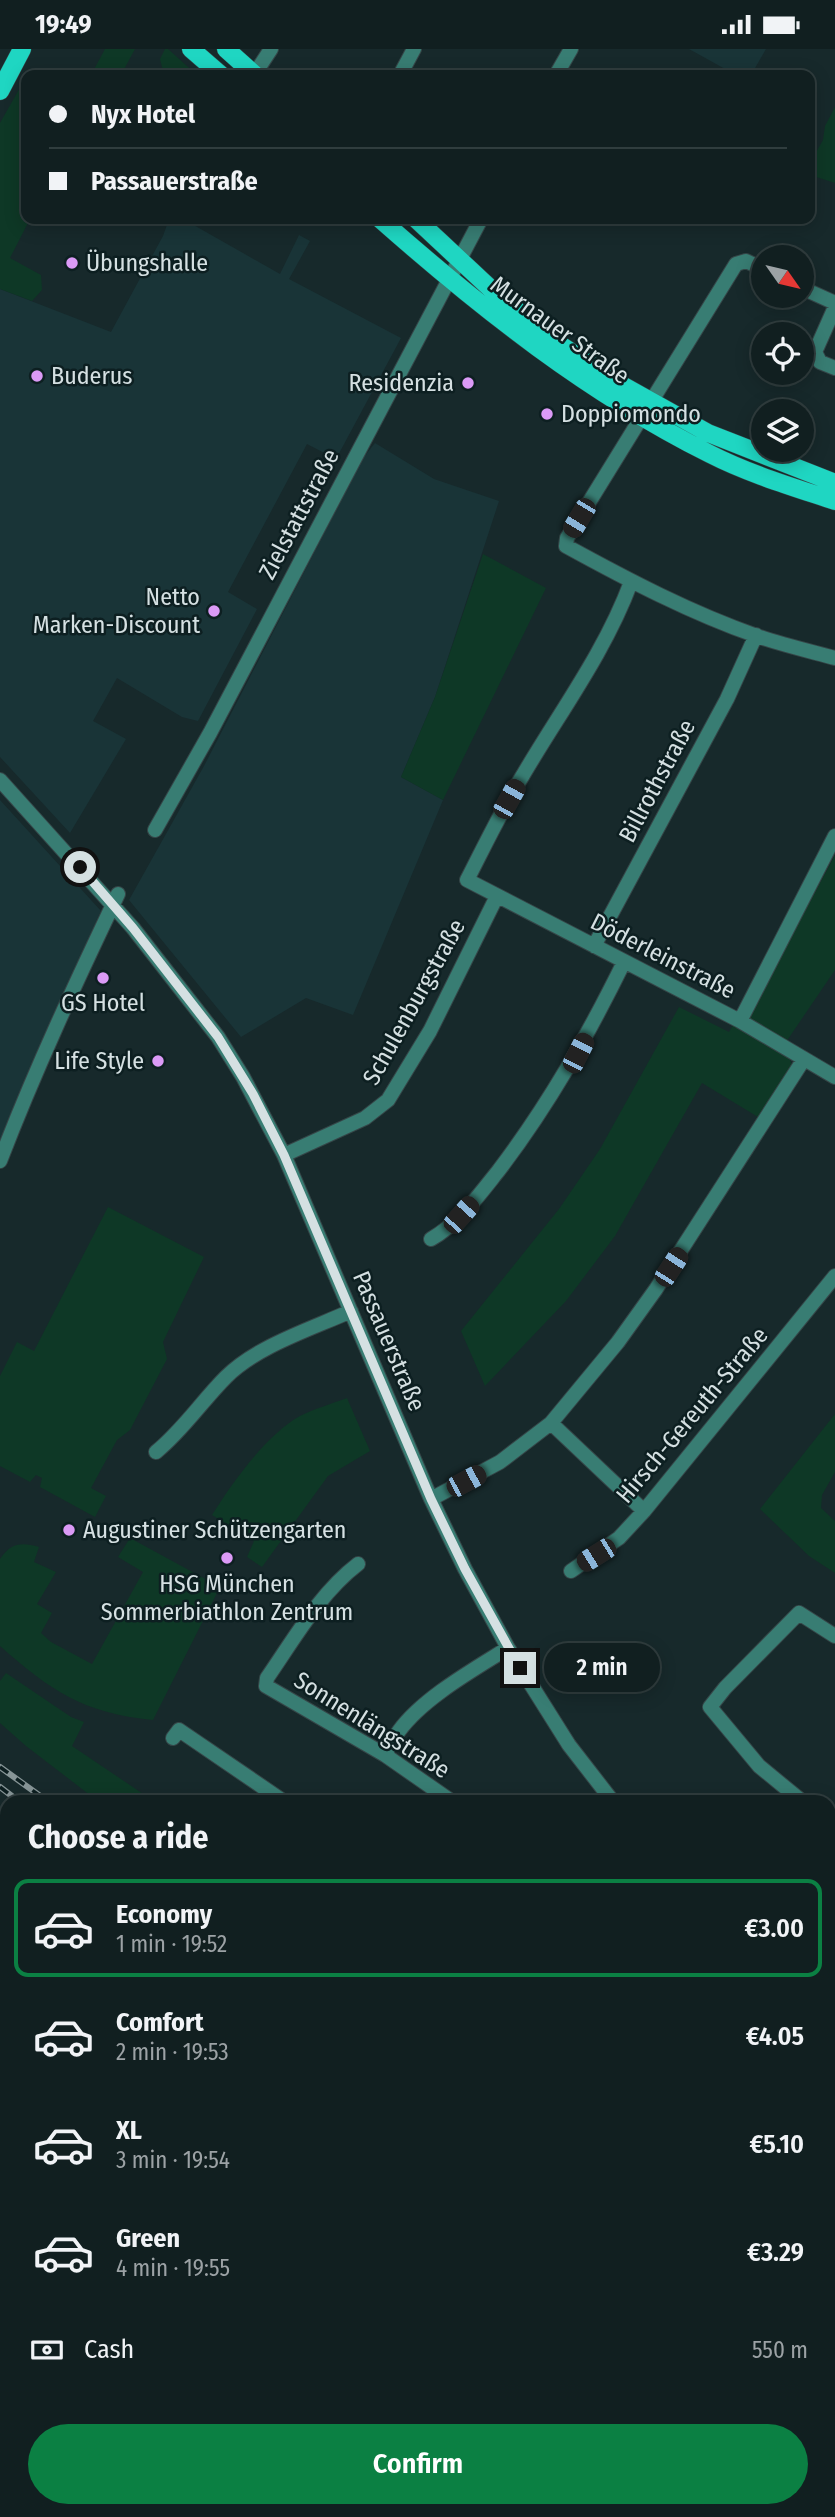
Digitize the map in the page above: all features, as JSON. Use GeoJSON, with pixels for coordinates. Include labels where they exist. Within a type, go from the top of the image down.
{"type":"FeatureCollection","features":[{"type":"Feature","properties":{"kind":"main road"},"geometry":{"type":"LineString","coordinates":[[0,91],[22,49]]}},
{"type":"Feature","properties":{"kind":"main road"},"geometry":{"type":"LineString","coordinates":[[191,49],[215,70]]}},
{"type":"Feature","properties":{"kind":"main road"},"geometry":{"type":"LineString","coordinates":[[226,49],[249,70]]}},
{"type":"Feature","properties":{"kind":"main road","name":"Murnauer Straße"},"geometry":{"type":"LineString","coordinates":[[386,224],[450,279],[542,351],[646,409],[835,483]]}},
{"type":"Feature","properties":{"kind":"main road","name":"Murnauer Straße"},"geometry":{"type":"LineString","coordinates":[[422,224],[462,255],[550,338],[712,455],[786,485],[835,501]]}},
{"type":"Feature","properties":{"kind":"street"},"geometry":{"type":"LineString","coordinates":[[258,70],[271,49]]}},
{"type":"Feature","properties":{"kind":"street"},"geometry":{"type":"LineString","coordinates":[[403,70],[414,49]]}},
{"type":"Feature","properties":{"kind":"street"},"geometry":{"type":"LineString","coordinates":[[559,70],[571,49]]}},
{"type":"Feature","properties":{"kind":"street","name":"Zielstattstraße"},"geometry":{"type":"LineString","coordinates":[[155,830],[210,733],[478,224]]}},
{"type":"Feature","properties":{"kind":"street"},"geometry":{"type":"LineString","coordinates":[[751,263],[746,261],[736,264],[567,538],[566,546],[631,582],[756,635],[835,658]]}},
{"type":"Feature","properties":{"kind":"street"},"geometry":{"type":"LineString","coordinates":[[814,294],[835,305],[814,352],[820,362],[835,367]]}},
{"type":"Feature","properties":{"kind":"street","name":"Döderleinstraße"},"geometry":{"type":"LineString","coordinates":[[631,582],[604,641],[523,775],[467,880],[740,1021],[835,1077]]}},
{"type":"Feature","properties":{"kind":"street","name":"Billrothstraße"},"geometry":{"type":"LineString","coordinates":[[594,946],[727,699],[756,635]]}},
{"type":"Feature","properties":{"kind":"street","name":"Passauerstraße"},"geometry":{"type":"LineString","coordinates":[[0,780],[116,899],[218,1037],[256,1099],[284,1155],[431,1499],[465,1569],[508,1648],[569,1745],[608,1795]]}},
{"type":"Feature","properties":{"kind":"street"},"geometry":{"type":"LineString","coordinates":[[740,1021],[835,836]]}},
{"type":"Feature","properties":{"kind":"street","name":"Schulenburgstraße"},"geometry":{"type":"LineString","coordinates":[[284,1155],[365,1118],[388,1100],[430,1031],[498,896]]}},
{"type":"Feature","properties":{"kind":"street"},"geometry":{"type":"LineString","coordinates":[[0,1161],[40,1060],[89,950],[116,899]]}},
{"type":"Feature","properties":{"kind":"street"},"geometry":{"type":"LineString","coordinates":[[431,1239],[461,1215],[482,1192],[528,1130],[578,1053],[624,962]]}},
{"type":"Feature","properties":{"kind":"street"},"geometry":{"type":"LineString","coordinates":[[431,1499],[500,1462],[551,1423],[618,1342],[656,1289],[804,1059]]}},
{"type":"Feature","properties":{"kind":"street","name":"Hirsch-Gereuth-Straße"},"geometry":{"type":"LineString","coordinates":[[571,1571],[618,1538],[644,1511],[835,1276]]}},
{"type":"Feature","properties":{"kind":"street"},"geometry":{"type":"LineString","coordinates":[[156,1452],[170,1441],[227,1375],[243,1363],[288,1339],[351,1311]]}},
{"type":"Feature","properties":{"kind":"street"},"geometry":{"type":"LineString","coordinates":[[551,1423],[644,1511]]}},
{"type":"Feature","properties":{"kind":"street","name":"Sonnenlängstraße"},"geometry":{"type":"LineString","coordinates":[[358,1564],[345,1574],[305,1623],[267,1678],[267,1686],[385,1755],[442,1795]]}},
{"type":"Feature","properties":{"kind":"street"},"geometry":{"type":"LineString","coordinates":[[794,1795],[760,1766],[710,1707],[799,1613],[835,1636]]}},
{"type":"Feature","properties":{"kind":"street"},"geometry":{"type":"LineString","coordinates":[[385,1755],[400,1730],[419,1711],[508,1648]]}},
{"type":"Feature","properties":{"kind":"street"},"geometry":{"type":"LineString","coordinates":[[173,1738],[179,1730],[274,1795]]}},
{"type":"Feature","properties":{"kind":"shaded area"},"geometry":{"type":"Polygon","coordinates":[[[689,49],[766,49],[754,70],[727,70],[689,49]]]}},
{"type":"Feature","properties":{"kind":"shaded area"},"geometry":{"type":"Polygon","coordinates":[[[167,224],[192,224],[280,274],[299,235],[310,241],[289,279],[401,338],[336,459],[307,444],[228,592],[257,609],[198,721],[182,717],[117,678],[93,721],[126,739],[70,833],[0,757],[0,289],[111,332],[167,224]]]}},
{"type":"Feature","properties":{"kind":"shaded area"},"geometry":{"type":"Polygon","coordinates":[[[375,443],[434,479],[499,501],[435,697],[401,777],[443,800],[353,1015],[306,998],[241,1037],[129,900],[204,766],[363,458],[375,443]]]}},
{"type":"Feature","properties":{"kind":"shaded area"},"geometry":{"type":"Polygon","coordinates":[[[0,800],[101,911],[0,1141],[0,800]]]}},
{"type":"Feature","properties":{"kind":"green space"},"geometry":{"type":"Polygon","coordinates":[[[105,49],[135,49],[124,70],[94,70],[105,49]]]}},
{"type":"Feature","properties":{"kind":"green space"},"geometry":{"type":"Polygon","coordinates":[[[165,49],[168,49],[191,70],[163,70],[160,59],[165,49]]]}},
{"type":"Feature","properties":{"kind":"green space"},"geometry":{"type":"Polygon","coordinates":[[[21,86],[21,224],[27,224],[10,258],[41,275],[42,290],[32,301],[0,289],[0,123],[21,86]]]}},
{"type":"Feature","properties":{"kind":"green space"},"geometry":{"type":"Polygon","coordinates":[[[835,107],[835,183],[815,177],[815,154],[823,140],[825,126],[835,107]]]}},
{"type":"Feature","properties":{"kind":"green space"},"geometry":{"type":"Polygon","coordinates":[[[483,554],[546,588],[443,800],[401,777],[435,697],[483,554]]]}},
{"type":"Feature","properties":{"kind":"green space"},"geometry":{"type":"Polygon","coordinates":[[[835,855],[835,970],[784,1045],[750,1023],[748,1017],[835,855]]]}},
{"type":"Feature","properties":{"kind":"green space"},"geometry":{"type":"Polygon","coordinates":[[[679,1007],[729,1032],[734,1023],[789,1057],[792,1065],[758,1117],[702,1083],[615,1236],[566,1301],[485,1386],[461,1331],[559,1209],[600,1149],[679,1007]]]}},
{"type":"Feature","properties":{"kind":"green space"},"geometry":{"type":"Polygon","coordinates":[[[108,1207],[204,1257],[163,1342],[167,1359],[130,1430],[117,1440],[91,1488],[106,1496],[95,1517],[40,1487],[42,1478],[36,1475],[30,1482],[0,1466],[0,1376],[17,1342],[34,1351],[108,1207]]]}},
{"type":"Feature","properties":{"kind":"green space"},"geometry":{"type":"Polygon","coordinates":[[[347,1398],[370,1451],[328,1476],[262,1567],[247,1557],[254,1541],[212,1515],[262,1447],[287,1424],[300,1416],[347,1398]]]}},
{"type":"Feature","properties":{"kind":"green space"},"geometry":{"type":"Polygon","coordinates":[[[835,1414],[835,1472],[822,1495],[821,1508],[835,1521],[835,1573],[809,1556],[760,1509],[835,1414]]]}},
{"type":"Feature","properties":{"kind":"green space"},"geometry":{"type":"Polygon","coordinates":[[[130,1538],[220,1587],[153,1720],[107,1712],[69,1697],[36,1676],[0,1646],[0,1559],[12,1547],[33,1545],[39,1547],[34,1562],[56,1572],[37,1604],[52,1613],[41,1633],[51,1642],[92,1664],[143,1572],[118,1557],[130,1538]]]}},
{"type":"Feature","properties":{"kind":"green space"},"geometry":{"type":"Polygon","coordinates":[[[6,1673],[71,1717],[84,1722],[72,1746],[145,1795],[90,1795],[26,1746],[0,1723],[0,1681],[6,1673]]]}},
{"type":"Feature","properties":{"kind":"railway"},"geometry":{"type":"LineString","coordinates":[[0,1767],[39,1795]]}},
{"type":"Feature","properties":{"kind":"railway"},"geometry":{"type":"LineString","coordinates":[[0,1787],[10,1795]]}},
{"type":"Feature","properties":{"kind":"place","name":"Übungshalle"},"geometry":{"type":"Point","coordinates":[72,263]}},
{"type":"Feature","properties":{"kind":"place","name":"Buderus"},"geometry":{"type":"Point","coordinates":[37,376]}},
{"type":"Feature","properties":{"kind":"place","name":"Residenzia"},"geometry":{"type":"Point","coordinates":[468,383]}},
{"type":"Feature","properties":{"kind":"place","name":"Doppiomondo"},"geometry":{"type":"Point","coordinates":[547,414]}},
{"type":"Feature","properties":{"kind":"place","name":"Netto Marken-Discount"},"geometry":{"type":"Point","coordinates":[214,611]}},
{"type":"Feature","properties":{"kind":"place","name":"GS Hotel"},"geometry":{"type":"Point","coordinates":[103,978]}},
{"type":"Feature","properties":{"kind":"place","name":"Life Style"},"geometry":{"type":"Point","coordinates":[158,1061]}},
{"type":"Feature","properties":{"kind":"place","name":"Augustiner Schützengarten"},"geometry":{"type":"Point","coordinates":[69,1530]}},
{"type":"Feature","properties":{"kind":"place","name":"HSG München Sommerbiathlon Zentrum"},"geometry":{"type":"Point","coordinates":[227,1558]}},
{"type":"Feature","properties":{"kind":"route"},"geometry":{"type":"LineString","coordinates":[[80,867],[182,988],[218,1037],[262,1110],[284,1155],[431,1499],[465,1569],[520,1668]]}}]}
